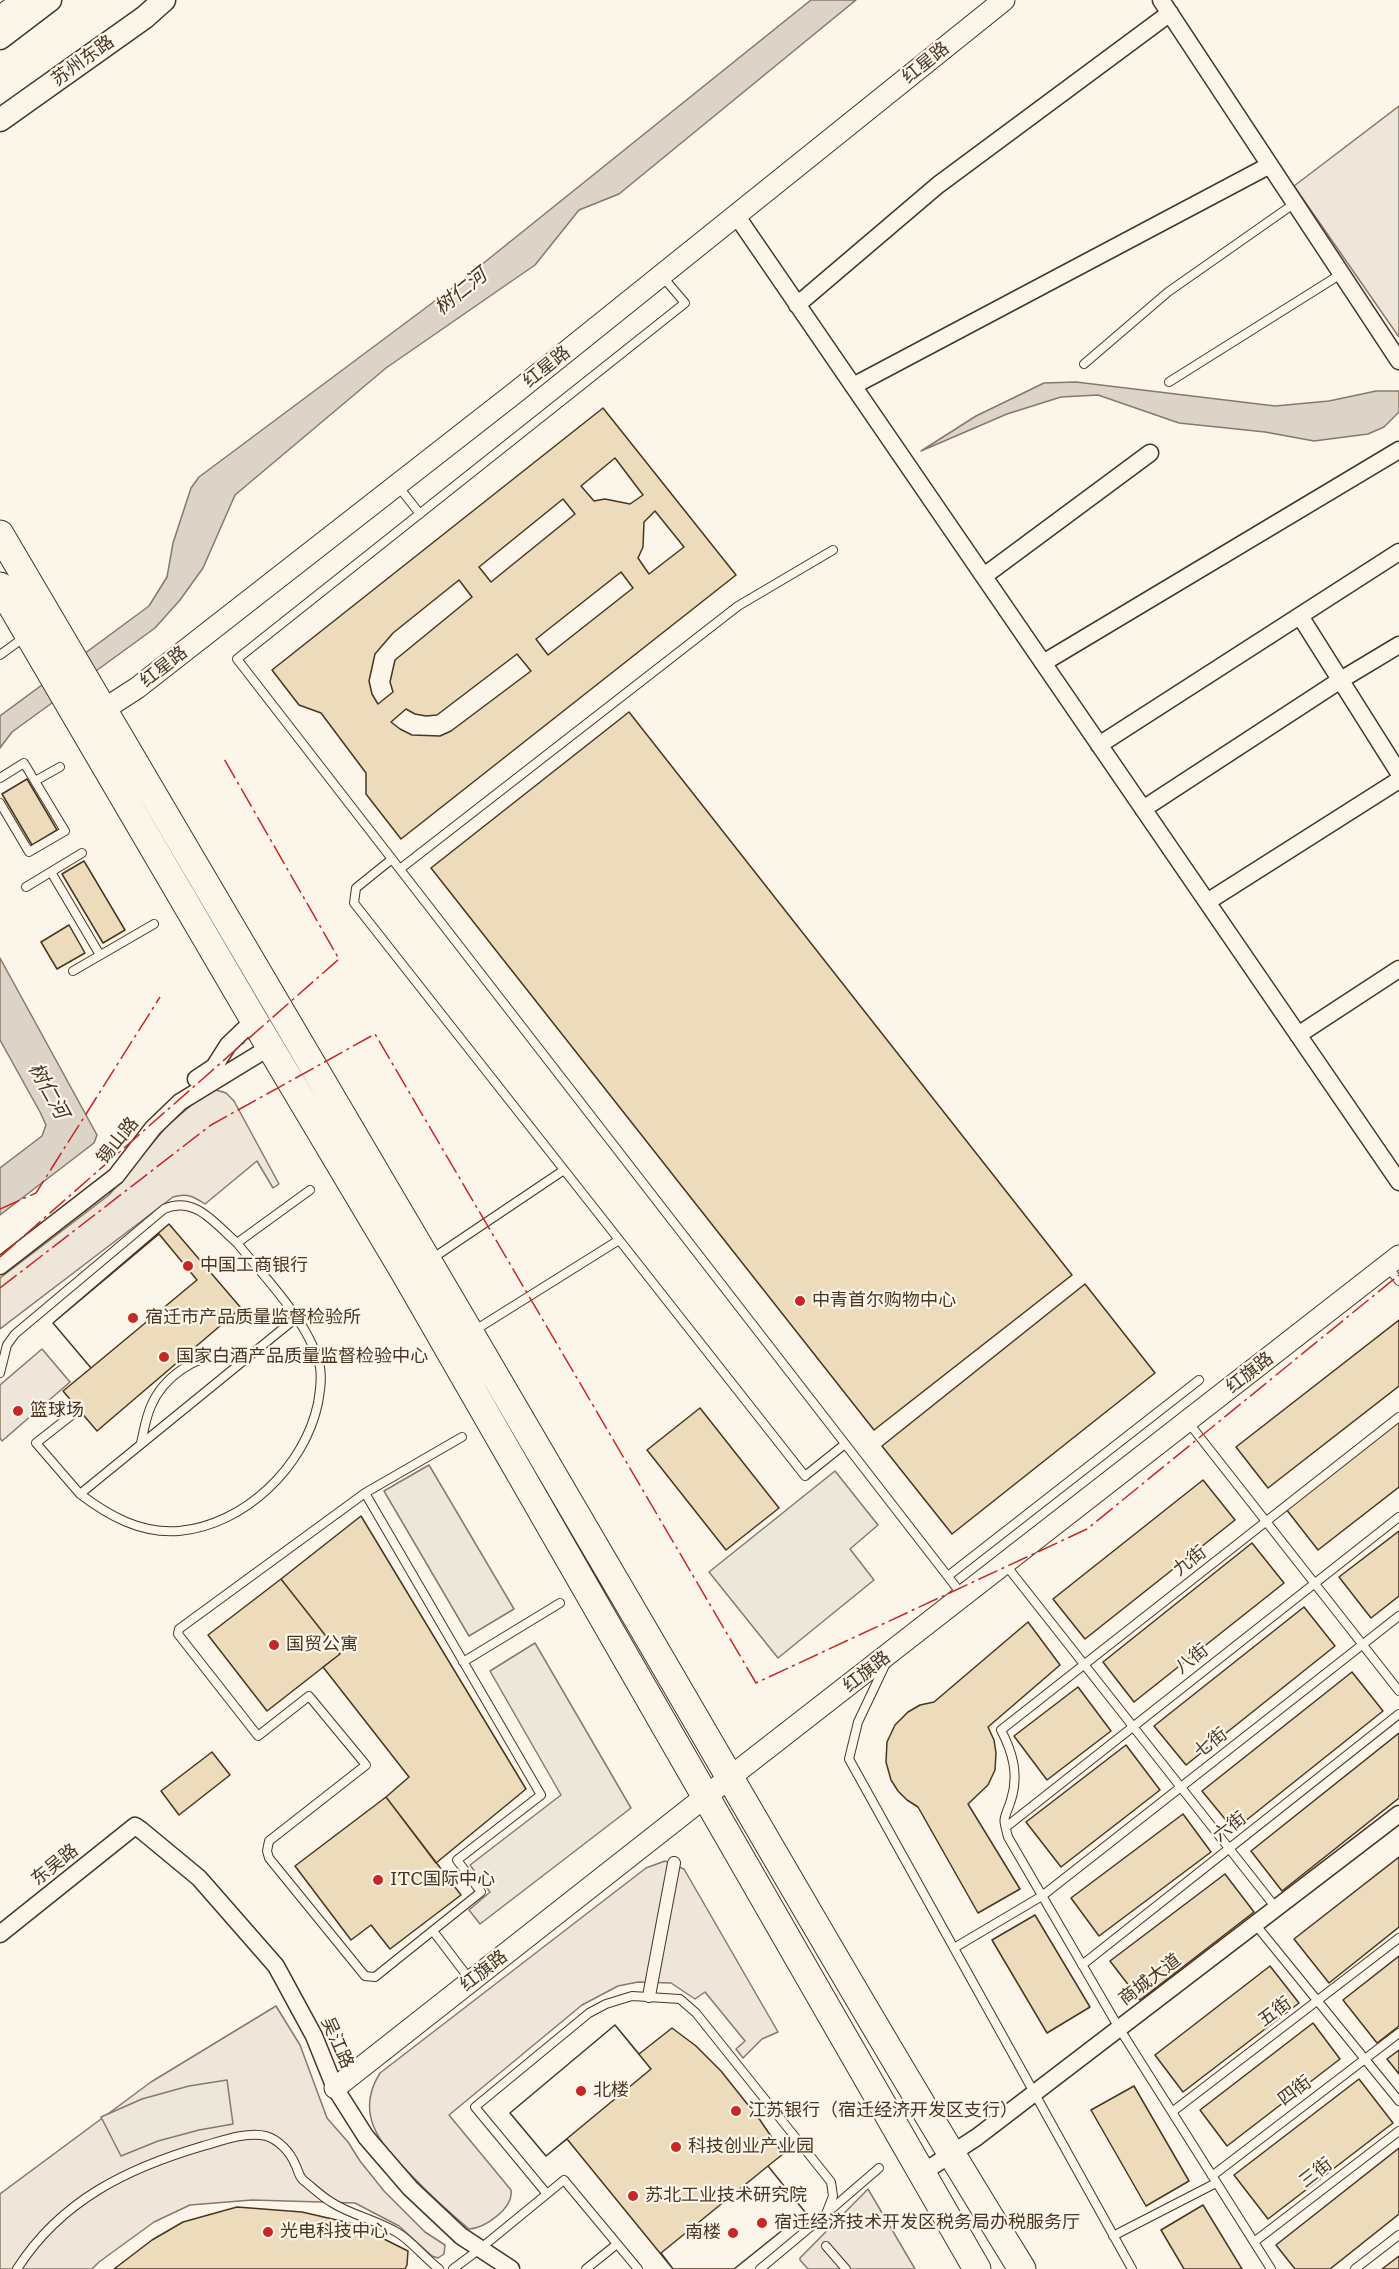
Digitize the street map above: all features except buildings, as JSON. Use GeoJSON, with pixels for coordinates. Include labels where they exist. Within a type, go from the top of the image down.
{"type":"FeatureCollection","features":[{"type":"Feature","properties":{"kind":"highway"},"geometry":{"type":"LineString","coordinates":[[0,534],[92,717],[254,1020],[417,1268],[470,1334],[951,2155],[1022,2269]]}},
{"type":"Feature","properties":{"kind":"highway"},"geometry":{"type":"LineString","coordinates":[[0,586],[92,717],[417,1268],[705,1798],[977,2269]]}},
{"type":"Feature","properties":{"kind":"main road"},"geometry":{"type":"LineString","coordinates":[[0,38],[50,0]]}},
{"type":"Feature","properties":{"kind":"main road","name":"苏州东路"},"geometry":{"type":"LineString","coordinates":[[0,120],[145,17],[164,0]]}},
{"type":"Feature","properties":{"kind":"street"},"geometry":{"type":"LineString","coordinates":[[0,17],[22,0]]}},
{"type":"Feature","properties":{"kind":"street","name":"红星路"},"geometry":{"type":"LineString","coordinates":[[92,717],[137,688],[397,485],[1004,0]]}},
{"type":"Feature","properties":{"kind":"street"},"geometry":{"type":"LineString","coordinates":[[797,304],[938,185],[1166,7],[1399,361]]}},
{"type":"Feature","properties":{"kind":"street"},"geometry":{"type":"LineString","coordinates":[[853,386],[1270,165]]}},
{"type":"Feature","properties":{"kind":"street"},"geometry":{"type":"LineString","coordinates":[[736,215],[1399,1182]]}},
{"type":"Feature","properties":{"kind":"street"},"geometry":{"type":"LineString","coordinates":[[1043,663],[1399,450]]}},
{"type":"Feature","properties":{"kind":"street"},"geometry":{"type":"LineString","coordinates":[[984,576],[1150,453]]}},
{"type":"Feature","properties":{"kind":"street"},"geometry":{"type":"LineString","coordinates":[[1099,745],[1399,552]]}},
{"type":"Feature","properties":{"kind":"street"},"geometry":{"type":"LineString","coordinates":[[1300,616],[1399,774]]}},
{"type":"Feature","properties":{"kind":"street"},"geometry":{"type":"LineString","coordinates":[[1143,809],[1339,681],[1399,645]]}},
{"type":"Feature","properties":{"kind":"street"},"geometry":{"type":"LineString","coordinates":[[1207,902],[1399,780]]}},
{"type":"Feature","properties":{"kind":"street"},"geometry":{"type":"LineString","coordinates":[[1298,1035],[1399,969]]}},
{"type":"Feature","properties":{"kind":"street","name":"锡山路"},"geometry":{"type":"LineString","coordinates":[[0,1253],[110,1168],[151,1116],[176,1093],[214,1067],[228,1045],[254,1020]]}},
{"type":"Feature","properties":{"kind":"street","name":"锡山路"},"geometry":{"type":"LineString","coordinates":[[0,1266],[116,1176],[153,1128],[180,1102],[270,1047]]}},
{"type":"Feature","properties":{"kind":"street","name":"红旗路"},"geometry":{"type":"LineString","coordinates":[[336,2088],[1187,1421],[1395,1268]]}},
{"type":"Feature","properties":{"kind":"street","name":"商城大道"},"geometry":{"type":"LineString","coordinates":[[922,2173],[951,2155],[1034,2093],[1399,1814]]}},
{"type":"Feature","properties":{"kind":"street","name":"东吴路"},"geometry":{"type":"LineString","coordinates":[[0,1934],[135,1826]]}},
{"type":"Feature","properties":{"kind":"street","name":"吴江路"},"geometry":{"type":"LineString","coordinates":[[135,1826],[199,1878],[276,1966],[314,2036],[336,2088],[366,2137],[410,2188],[461,2236],[511,2269]]}},
{"type":"Feature","properties":{"kind":"street"},"geometry":{"type":"LineString","coordinates":[[649,1996],[674,1863]]}},
{"type":"Feature","properties":{"kind":"lane"},"geometry":{"type":"LineString","coordinates":[[1083,364],[1168,292],[1295,203]]}},
{"type":"Feature","properties":{"kind":"lane"},"geometry":{"type":"LineString","coordinates":[[1169,382],[1341,274]]}},
{"type":"Feature","properties":{"kind":"lane"},"geometry":{"type":"LineString","coordinates":[[662,275],[685,303],[237,659],[963,1596]]}},
{"type":"Feature","properties":{"kind":"lane"},"geometry":{"type":"LineString","coordinates":[[397,485],[420,514]]}},
{"type":"Feature","properties":{"kind":"lane"},"geometry":{"type":"LineString","coordinates":[[400,869],[738,606],[833,550]]}},
{"type":"Feature","properties":{"kind":"lane"},"geometry":{"type":"LineString","coordinates":[[0,655],[32,631]]}},
{"type":"Feature","properties":{"kind":"lane"},"geometry":{"type":"LineString","coordinates":[[0,778],[24,763],[65,831],[29,852],[0,803]]}},
{"type":"Feature","properties":{"kind":"lane"},"geometry":{"type":"LineString","coordinates":[[35,781],[60,767]]}},
{"type":"Feature","properties":{"kind":"lane"},"geometry":{"type":"LineString","coordinates":[[26,887],[82,853]]}},
{"type":"Feature","properties":{"kind":"lane"},"geometry":{"type":"LineString","coordinates":[[392,859],[356,888],[354,903],[805,1476],[845,1444]]}},
{"type":"Feature","properties":{"kind":"lane"},"geometry":{"type":"LineString","coordinates":[[51,872],[100,955]]}},
{"type":"Feature","properties":{"kind":"lane"},"geometry":{"type":"LineString","coordinates":[[73,971],[154,924]]}},
{"type":"Feature","properties":{"kind":"lane"},"geometry":{"type":"LineString","coordinates":[[417,1268],[564,1170]]}},
{"type":"Feature","properties":{"kind":"lane"},"geometry":{"type":"LineString","coordinates":[[237,1243],[310,1190]]}},
{"type":"Feature","properties":{"kind":"lane"},"geometry":{"type":"LineString","coordinates":[[0,1373],[2,1358],[15,1334],[164,1209],[175,1204],[186,1204],[201,1211],[237,1243],[296,1317],[317,1359],[322,1384],[315,1417],[304,1441],[285,1472],[262,1494],[225,1517],[180,1531],[158,1531],[116,1519],[80,1494],[36,1443],[73,1414]]}},
{"type":"Feature","properties":{"kind":"lane"},"geometry":{"type":"LineString","coordinates":[[470,1334],[619,1240]]}},
{"type":"Feature","properties":{"kind":"lane"},"geometry":{"type":"LineString","coordinates":[[80,1494],[296,1317]]}},
{"type":"Feature","properties":{"kind":"lane"},"geometry":{"type":"LineString","coordinates":[[141,1443],[150,1407],[156,1396],[171,1379],[197,1361],[226,1355],[245,1359]]}},
{"type":"Feature","properties":{"kind":"lane"},"geometry":{"type":"LineString","coordinates":[[948,1576],[1198,1380]]}},
{"type":"Feature","properties":{"kind":"lane","name":"九街"},"geometry":{"type":"LineString","coordinates":[[1006,1827],[1003,1818],[1011,1800],[1015,1771],[1012,1750],[1002,1730],[1399,1417]]}},
{"type":"Feature","properties":{"kind":"lane"},"geometry":{"type":"LineString","coordinates":[[1187,1421],[1399,1691]]}},
{"type":"Feature","properties":{"kind":"lane"},"geometry":{"type":"LineString","coordinates":[[365,1493],[541,1795],[457,1860],[481,1892],[375,1977],[365,1976],[269,1858],[267,1851],[269,1841],[366,1765],[309,1696],[258,1736],[178,1634],[179,1629],[365,1493],[462,1437]]}},
{"type":"Feature","properties":{"kind":"lane","name":"八街"},"geometry":{"type":"LineString","coordinates":[[1006,1827],[1399,1517]]}},
{"type":"Feature","properties":{"kind":"lane"},"geometry":{"type":"LineString","coordinates":[[1005,1564],[1276,1908]]}},
{"type":"Feature","properties":{"kind":"lane"},"geometry":{"type":"LineString","coordinates":[[463,1662],[560,1603]]}},
{"type":"Feature","properties":{"kind":"lane","name":"七街"},"geometry":{"type":"LineString","coordinates":[[954,1948],[1042,1896],[1399,1616]]}},
{"type":"Feature","properties":{"kind":"lane"},"geometry":{"type":"LineString","coordinates":[[892,1651],[858,1722],[849,1759],[1132,2269]]}},
{"type":"Feature","properties":{"kind":"lane","name":"六街"},"geometry":{"type":"LineString","coordinates":[[1082,1965],[1399,1714]]}},
{"type":"Feature","properties":{"kind":"lane"},"geometry":{"type":"LineString","coordinates":[[1006,1827],[1008,1837],[1119,2028],[1271,2269]]}},
{"type":"Feature","properties":{"kind":"lane"},"geometry":{"type":"LineString","coordinates":[[1255,1924],[1399,2101]]}},
{"type":"Feature","properties":{"kind":"lane"},"geometry":{"type":"LineString","coordinates":[[433,1931],[471,1981]]}},
{"type":"Feature","properties":{"kind":"lane","name":"五街"},"geometry":{"type":"LineString","coordinates":[[1172,2112],[1399,1938]]}},
{"type":"Feature","properties":{"kind":"lane"},"geometry":{"type":"LineString","coordinates":[[546,2194],[475,2107],[589,2013],[606,2004],[632,1996],[649,1996],[680,1999],[703,2021],[831,2182],[833,2196],[825,2214]]}},
{"type":"Feature","properties":{"kind":"lane","name":"四街"},"geometry":{"type":"LineString","coordinates":[[1113,2236],[1214,2179],[1399,2033]]}},
{"type":"Feature","properties":{"kind":"lane","name":"三街"},"geometry":{"type":"LineString","coordinates":[[1254,2242],[1399,2131]]}},
{"type":"Feature","properties":{"kind":"lane"},"geometry":{"type":"LineString","coordinates":[[17,2269],[39,2239],[70,2209],[101,2187],[134,2170],[182,2152],[235,2137],[265,2136],[281,2144],[294,2162],[300,2177],[332,2203],[372,2219],[400,2234],[439,2269]]}},
{"type":"Feature","properties":{"kind":"lane"},"geometry":{"type":"LineString","coordinates":[[760,2269],[879,2168]]}},
{"type":"Feature","properties":{"kind":"lane"},"geometry":{"type":"LineString","coordinates":[[453,2269],[564,2180],[638,2269]]}},
{"type":"Feature","properties":{"kind":"lane"},"geometry":{"type":"LineString","coordinates":[[1355,2269],[1399,2235]]}},
{"type":"Feature","properties":{"kind":"lane"},"geometry":{"type":"LineString","coordinates":[[586,2269],[617,2244]]}},
{"type":"Feature","properties":{"kind":"lane"},"geometry":{"type":"LineString","coordinates":[[826,2246],[846,2269]]}},
{"type":"Feature","properties":{"kind":"shaded area"},"geometry":{"type":"Polygon","coordinates":[[[1399,106],[1399,337],[1294,186],[1399,106]]]}},
{"type":"Feature","properties":{"kind":"shaded area"},"geometry":{"type":"Polygon","coordinates":[[[216,1090],[226,1093],[234,1101],[279,1184],[273,1188],[257,1161],[205,1204],[190,1196],[173,1197],[0,1329],[0,1278],[109,1195],[167,1126],[208,1091],[216,1090]]]}},
{"type":"Feature","properties":{"kind":"shaded area","name":"篮球场"},"geometry":{"type":"Polygon","coordinates":[[[42,1349],[70,1382],[2,1441],[0,1438],[0,1385],[42,1349]]]}},
{"type":"Feature","properties":{"kind":"shaded area"},"geometry":{"type":"Polygon","coordinates":[[[429,1465],[514,1609],[469,1636],[384,1491],[429,1465]]]}},
{"type":"Feature","properties":{"kind":"shaded area"},"geometry":{"type":"Polygon","coordinates":[[[835,1471],[878,1525],[850,1549],[874,1580],[778,1658],[709,1572],[835,1471]]]}},
{"type":"Feature","properties":{"kind":"shaded area"},"geometry":{"type":"Polygon","coordinates":[[[535,1643],[631,1808],[480,1924],[469,1910],[490,1892],[470,1865],[561,1795],[490,1671],[535,1643]]]}},
{"type":"Feature","properties":{"kind":"shaded area"},"geometry":{"type":"Polygon","coordinates":[[[665,1861],[684,1869],[778,2032],[762,2039],[743,2058],[736,2049],[745,2041],[705,1992],[695,1999],[671,1983],[638,1982],[618,1986],[582,2005],[449,2115],[511,2190],[508,2204],[497,2216],[483,2225],[469,2229],[435,2199],[383,2144],[371,2118],[369,2104],[372,2089],[380,2073],[646,1868],[665,1861]]]}},
{"type":"Feature","properties":{"kind":"shaded area"},"geometry":{"type":"Polygon","coordinates":[[[276,2006],[300,2045],[327,2118],[384,2191],[425,2232],[445,2245],[444,2254],[438,2258],[432,2256],[399,2226],[355,2203],[252,2200],[190,2205],[154,2222],[92,2269],[0,2269],[0,2194],[151,2082],[276,2006]]]}},
{"type":"Feature","properties":{"kind":"shaded area"},"geometry":{"type":"Polygon","coordinates":[[[227,2080],[233,2124],[158,2141],[121,2156],[101,2117],[142,2099],[189,2086],[227,2080]]]}},
{"type":"Feature","properties":{"kind":"shaded area"},"geometry":{"type":"Polygon","coordinates":[[[868,2189],[915,2269],[808,2269],[800,2258],[868,2189]]]}},
{"type":"Feature","properties":{"kind":"water","name":"树仁河"},"geometry":{"type":"Polygon","coordinates":[[[811,0],[856,0],[619,194],[579,210],[535,265],[386,368],[235,495],[203,568],[180,600],[155,628],[12,732],[0,748],[0,716],[149,606],[167,577],[173,543],[191,488],[199,477],[455,286],[811,0]]]}},
{"type":"Feature","properties":{"kind":"water"},"geometry":{"type":"Polygon","coordinates":[[[1076,382],[1275,406],[1329,401],[1376,391],[1399,391],[1399,412],[1384,427],[1368,434],[1314,441],[1265,432],[1179,423],[1098,395],[1061,397],[1007,414],[921,451],[976,416],[1044,383],[1076,382]]]}},
{"type":"Feature","properties":{"kind":"water","name":"树仁河"},"geometry":{"type":"Polygon","coordinates":[[[0,958],[97,1135],[94,1143],[0,1215],[0,1168],[42,1136],[46,1125],[0,1040],[0,958]]]}},
{"type":"Feature","properties":{"kind":"power"},"geometry":{"type":"LineString","coordinates":[[0,1257],[339,959],[223,757]]}},
{"type":"Feature","properties":{"kind":"power"},"geometry":{"type":"LineString","coordinates":[[0,1209],[36,1193],[160,997]]}},
{"type":"Feature","properties":{"kind":"power"},"geometry":{"type":"LineString","coordinates":[[0,1288],[211,1125],[375,1034],[756,1683],[1087,1529],[1399,1275]]}},
{"type":"Feature","properties":{"kind":"place","name":"中国工商银行"},"geometry":{"type":"Point","coordinates":[188,1266]}},
{"type":"Feature","properties":{"kind":"place","name":"中青首尔购物中心"},"geometry":{"type":"Point","coordinates":[800,1301]}},
{"type":"Feature","properties":{"kind":"place","name":"宿迁市产品质量监督检验所"},"geometry":{"type":"Point","coordinates":[133,1318]}},
{"type":"Feature","properties":{"kind":"place","name":"国家白酒产品质量监督检验中心"},"geometry":{"type":"Point","coordinates":[164,1357]}},
{"type":"Feature","properties":{"kind":"place","name":"篮球场"},"geometry":{"type":"Point","coordinates":[18,1411]}},
{"type":"Feature","properties":{"kind":"place","name":"国贸公寓"},"geometry":{"type":"Point","coordinates":[274,1645]}},
{"type":"Feature","properties":{"kind":"place","name":"ITC国际中心"},"geometry":{"type":"Point","coordinates":[378,1880]}},
{"type":"Feature","properties":{"kind":"place","name":"北楼"},"geometry":{"type":"Point","coordinates":[581,2091]}},
{"type":"Feature","properties":{"kind":"place","name":"江苏银行（宿迁经济开发区支行）"},"geometry":{"type":"Point","coordinates":[736,2111]}},
{"type":"Feature","properties":{"kind":"place","name":"科技创业产业园"},"geometry":{"type":"Point","coordinates":[676,2147]}},
{"type":"Feature","properties":{"kind":"place","name":"苏北工业技术研究院"},"geometry":{"type":"Point","coordinates":[633,2196]}},
{"type":"Feature","properties":{"kind":"place","name":"宿迁经济技术开发区税务局办税服务厅"},"geometry":{"type":"Point","coordinates":[762,2223]}},
{"type":"Feature","properties":{"kind":"place","name":"光电科技中心"},"geometry":{"type":"Point","coordinates":[268,2232]}},
{"type":"Feature","properties":{"kind":"place","name":"南楼"},"geometry":{"type":"Point","coordinates":[733,2233]}}]}
